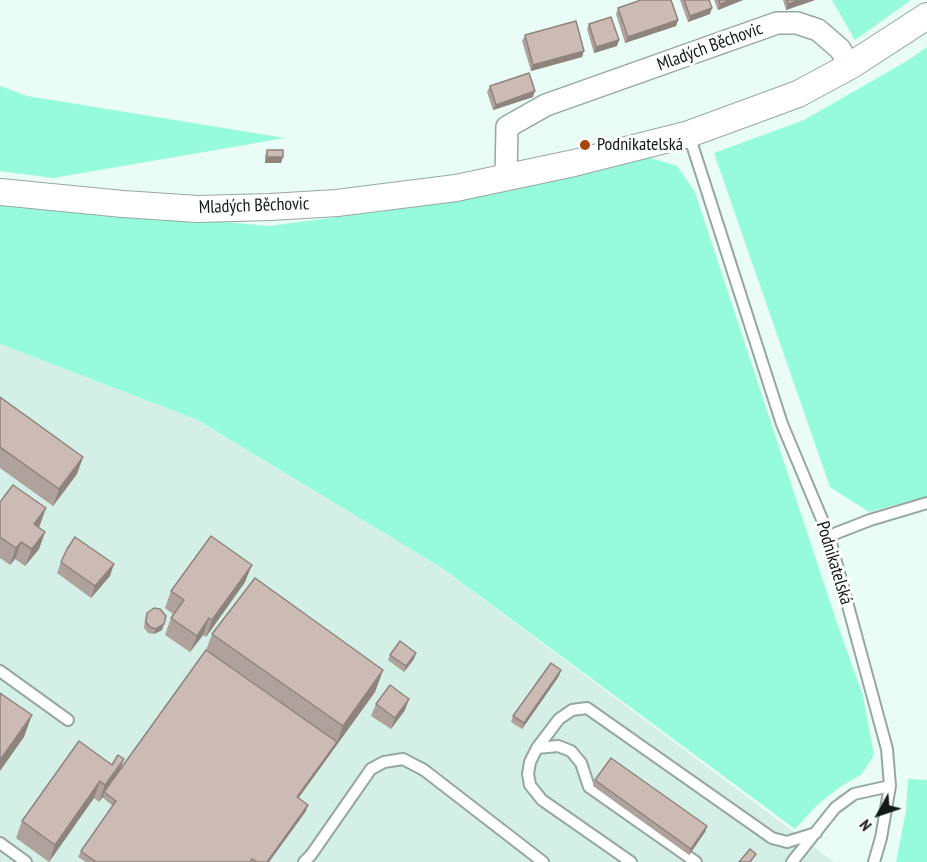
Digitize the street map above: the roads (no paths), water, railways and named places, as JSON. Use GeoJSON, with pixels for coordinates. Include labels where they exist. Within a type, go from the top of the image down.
{"type":"FeatureCollection","features":[{"type":"Feature","properties":{"kind":"street","name":"Mladých Běchovic"},"geometry":{"type":"LineString","coordinates":[[0,192],[198,209],[270,207],[406,196],[507,178],[574,164],[689,134],[798,94],[850,66],[927,16]]}},
{"type":"Feature","properties":{"kind":"street","name":"Mladých Běchovic"},"geometry":{"type":"LineString","coordinates":[[507,178],[507,128],[546,105],[777,23],[797,24],[818,30],[840,50],[850,66]]}},
{"type":"Feature","properties":{"kind":"lane","name":"Podnikatelská"},"geometry":{"type":"LineString","coordinates":[[689,134],[783,424],[829,537],[887,749],[890,786],[881,838],[874,862]]}},
{"type":"Feature","properties":{"kind":"lane"},"geometry":{"type":"LineString","coordinates":[[829,537],[870,520],[927,503]]}},
{"type":"Feature","properties":{"kind":"lane"},"geometry":{"type":"LineString","coordinates":[[0,671],[68,720]]}},
{"type":"Feature","properties":{"kind":"lane"},"geometry":{"type":"LineString","coordinates":[[632,862],[542,800],[530,785],[528,774],[530,762],[537,748],[559,719],[572,710],[587,708],[772,838],[787,842],[816,833]]}},
{"type":"Feature","properties":{"kind":"lane"},"geometry":{"type":"LineString","coordinates":[[537,748],[558,746],[571,751],[581,763],[589,787],[696,862]]}},
{"type":"Feature","properties":{"kind":"lane"},"geometry":{"type":"LineString","coordinates":[[303,862],[311,855],[371,769],[384,762],[403,759],[423,770],[543,862]]}},
{"type":"Feature","properties":{"kind":"lane"},"geometry":{"type":"LineString","coordinates":[[792,862],[836,808],[854,794],[890,786]]}},
{"type":"Feature","properties":{"kind":"lane"},"geometry":{"type":"LineString","coordinates":[[0,843],[26,862]]}},
{"type":"Feature","properties":{"kind":"place","name":"Podnikatelská"},"geometry":{"type":"Point","coordinates":[585,145]}}]}
